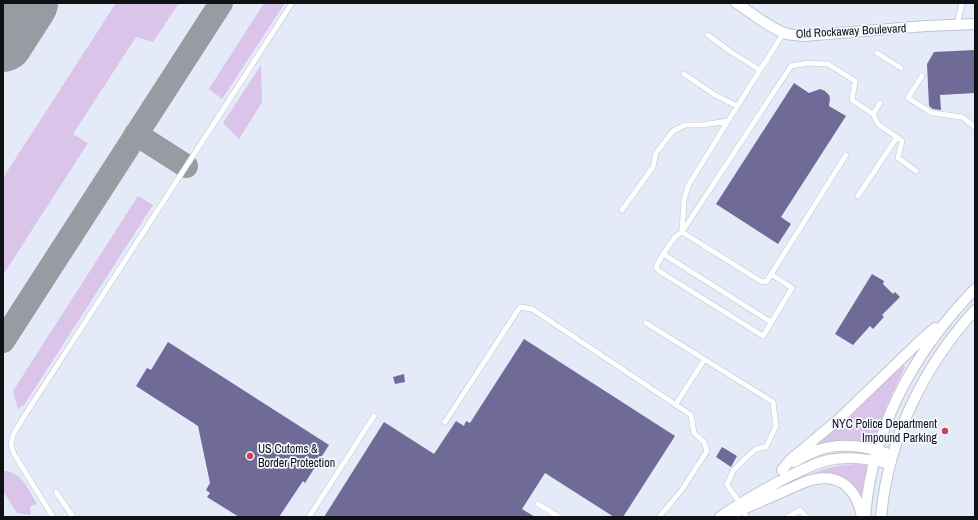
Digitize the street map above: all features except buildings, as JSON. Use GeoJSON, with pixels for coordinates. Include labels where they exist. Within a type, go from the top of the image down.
{"type":"FeatureCollection","features":[{"type":"Feature","properties":{"kind":"street","name":"Old Rockaway Boulevard"},"geometry":{"type":"LineString","coordinates":[[736,3],[771,26],[788,34],[803,36],[975,24]]}},
{"type":"Feature","properties":{"kind":"street"},"geometry":{"type":"LineString","coordinates":[[863,517],[876,455],[890,411],[919,357],[949,317],[975,289]]}},
{"type":"Feature","properties":{"kind":"street"},"geometry":{"type":"LineString","coordinates":[[881,517],[891,460],[908,411],[941,353],[975,310]]}},
{"type":"Feature","properties":{"kind":"street"},"geometry":{"type":"LineString","coordinates":[[720,517],[742,510],[790,460],[839,419],[922,339],[949,317]]}},
{"type":"Feature","properties":{"kind":"street"},"geometry":{"type":"LineString","coordinates":[[782,470],[811,453],[823,448],[846,446],[862,447],[876,455],[891,460]]}},
{"type":"Feature","properties":{"kind":"street"},"geometry":{"type":"LineString","coordinates":[[760,492],[812,466],[828,460],[876,455]]}},
{"type":"Feature","properties":{"kind":"street"},"geometry":{"type":"LineString","coordinates":[[724,517],[805,482],[817,478],[826,478],[834,479],[847,486],[856,500],[863,517]]}},
{"type":"Feature","properties":{"kind":"lane"},"geometry":{"type":"LineString","coordinates":[[53,517],[14,454],[11,445],[13,434],[40,390],[292,3]]}},
{"type":"Feature","properties":{"kind":"lane"},"geometry":{"type":"LineString","coordinates":[[957,25],[962,3]]}},
{"type":"Feature","properties":{"kind":"lane"},"geometry":{"type":"LineString","coordinates":[[682,232],[684,200],[688,186],[784,32]]}},
{"type":"Feature","properties":{"kind":"lane"},"geometry":{"type":"LineString","coordinates":[[708,35],[731,52],[760,70]]}},
{"type":"Feature","properties":{"kind":"lane"},"geometry":{"type":"LineString","coordinates":[[877,53],[901,68]]}},
{"type":"Feature","properties":{"kind":"lane"},"geometry":{"type":"LineString","coordinates":[[771,274],[792,288],[763,336],[659,271],[656,267],[675,237],[682,232],[791,66],[808,63],[828,64],[855,81],[852,100],[873,114],[878,124],[902,141],[898,158],[916,171]]}},
{"type":"Feature","properties":{"kind":"lane"},"geometry":{"type":"LineString","coordinates":[[684,74],[715,95],[737,106]]}},
{"type":"Feature","properties":{"kind":"lane"},"geometry":{"type":"LineString","coordinates":[[922,76],[908,98],[932,114],[962,117],[975,127]]}},
{"type":"Feature","properties":{"kind":"lane"},"geometry":{"type":"LineString","coordinates":[[873,114],[880,103]]}},
{"type":"Feature","properties":{"kind":"lane"},"geometry":{"type":"LineString","coordinates":[[622,210],[653,167],[656,153],[673,131],[685,125],[702,125],[728,121]]}},
{"type":"Feature","properties":{"kind":"lane"},"geometry":{"type":"LineString","coordinates":[[858,196],[897,137]]}},
{"type":"Feature","properties":{"kind":"lane"},"geometry":{"type":"LineString","coordinates":[[682,232],[762,282],[767,281],[846,155]]}},
{"type":"Feature","properties":{"kind":"lane"},"geometry":{"type":"LineString","coordinates":[[663,254],[771,322]]}},
{"type":"Feature","properties":{"kind":"lane"},"geometry":{"type":"LineString","coordinates":[[445,422],[520,307],[532,309],[691,415],[694,432],[704,442],[707,451],[681,491],[659,517]]}},
{"type":"Feature","properties":{"kind":"lane"},"geometry":{"type":"LineString","coordinates":[[646,323],[773,402],[776,426],[766,447],[756,449],[746,458],[733,471],[727,485],[742,510]]}},
{"type":"Feature","properties":{"kind":"lane"},"geometry":{"type":"LineString","coordinates":[[676,404],[704,360]]}},
{"type":"Feature","properties":{"kind":"lane"},"geometry":{"type":"LineString","coordinates":[[309,517],[374,416]]}},
{"type":"Feature","properties":{"kind":"lane"},"geometry":{"type":"LineString","coordinates":[[56,492],[73,517]]}},
{"type":"Feature","properties":{"kind":"lane"},"geometry":{"type":"LineString","coordinates":[[538,504],[559,517]]}},
{"type":"Feature","properties":{"kind":"lane"},"geometry":{"type":"LineString","coordinates":[[788,517],[800,510],[806,517]]}},
{"type":"Feature","properties":{"kind":"shaded area"},"geometry":{"type":"Polygon","coordinates":[[[3,3],[975,3],[975,517],[3,517],[3,3]]]}},
{"type":"Feature","properties":{"kind":"shaded area"},"geometry":{"type":"Polygon","coordinates":[[[116,3],[179,3],[153,42],[136,37],[73,134],[88,143],[3,275],[3,178],[116,3]]]}},
{"type":"Feature","properties":{"kind":"shaded area"},"geometry":{"type":"Polygon","coordinates":[[[264,3],[285,3],[222,99],[209,89],[264,3]]]}},
{"type":"Feature","properties":{"kind":"shaded area"},"geometry":{"type":"Polygon","coordinates":[[[261,65],[262,102],[239,139],[223,123],[261,65]]]}},
{"type":"Feature","properties":{"kind":"shaded area"},"geometry":{"type":"Polygon","coordinates":[[[138,196],[153,205],[24,405],[18,409],[13,391],[138,196]]]}},
{"type":"Feature","properties":{"kind":"shaded area"},"geometry":{"type":"Polygon","coordinates":[[[904,365],[905,367],[887,405],[872,444],[819,445],[818,443],[904,365]]]}},
{"type":"Feature","properties":{"kind":"shaded area"},"geometry":{"type":"Polygon","coordinates":[[[856,464],[868,466],[861,499],[855,488],[814,475],[814,473],[829,468],[856,464]]]}},
{"type":"Feature","properties":{"kind":"shaded area"},"geometry":{"type":"Polygon","coordinates":[[[3,471],[15,474],[24,482],[37,504],[30,506],[31,515],[17,513],[3,491],[3,471]]]}},
{"type":"Feature","properties":{"kind":"taxiway"},"geometry":{"type":"LineString","coordinates":[[3,341],[221,3]]}},
{"type":"Feature","properties":{"kind":"taxiway"},"geometry":{"type":"LineString","coordinates":[[136,134],[186,166]]}},
{"type":"Feature","properties":{"kind":"runway"},"geometry":{"type":"LineString","coordinates":[[3,42],[28,3]]}},
{"type":"Feature","properties":{"kind":"place","name":"NYC Police Department Impound Parking"},"geometry":{"type":"Point","coordinates":[945,431]}},
{"type":"Feature","properties":{"kind":"place","name":"US Cutoms & Border Protection"},"geometry":{"type":"Point","coordinates":[250,456]}}]}
